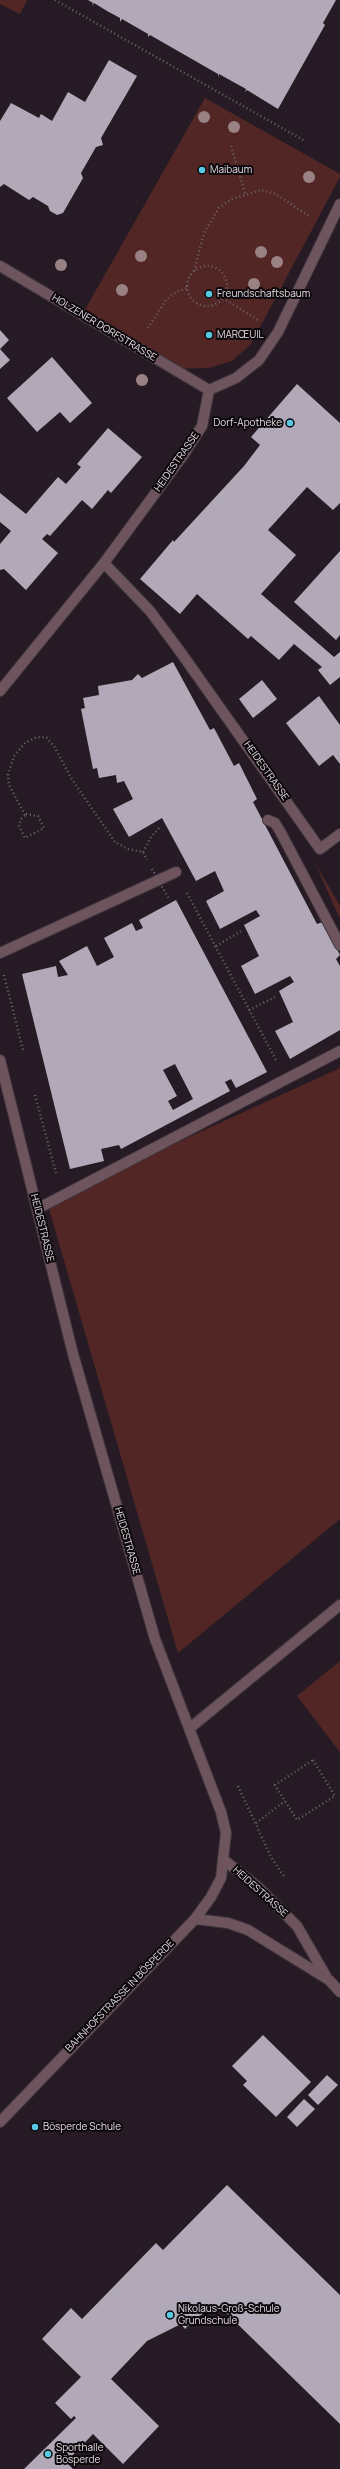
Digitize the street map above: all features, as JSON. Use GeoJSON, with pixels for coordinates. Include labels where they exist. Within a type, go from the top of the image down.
{"type":"FeatureCollection","features":[{"type":"Feature","properties":{"kind":"street"},"geometry":{"type":"LineString","coordinates":[[209,390],[236,378],[259,360],[278,332],[340,204]]}},
{"type":"Feature","properties":{"kind":"street","name":"HOLZENER DORFSTRASSE"},"geometry":{"type":"LineString","coordinates":[[0,266],[209,390]]}},
{"type":"Feature","properties":{"kind":"street","name":"HEIDESTRASSE"},"geometry":{"type":"LineString","coordinates":[[0,692],[104,563],[202,426],[209,390]]}},
{"type":"Feature","properties":{"kind":"street","name":"HEIDESTRASSE"},"geometry":{"type":"LineString","coordinates":[[104,563],[150,611],[320,849],[340,834]]}},
{"type":"Feature","properties":{"kind":"street"},"geometry":{"type":"LineString","coordinates":[[268,820],[275,824],[281,833],[340,945]]}},
{"type":"Feature","properties":{"kind":"street"},"geometry":{"type":"LineString","coordinates":[[0,953],[176,872]]}},
{"type":"Feature","properties":{"kind":"street"},"geometry":{"type":"LineString","coordinates":[[37,1209],[340,1051]]}},
{"type":"Feature","properties":{"kind":"street","name":"HEIDESTRASSE"},"geometry":{"type":"LineString","coordinates":[[0,1060],[73,1354],[155,1639],[221,1812],[226,1833],[224,1860],[258,1888],[297,1926],[328,1980]]}},
{"type":"Feature","properties":{"kind":"street"},"geometry":{"type":"LineString","coordinates":[[190,1728],[340,1605]]}},
{"type":"Feature","properties":{"kind":"street","name":"BAHNHOFSTRASSE IN BÖSPERDE"},"geometry":{"type":"LineString","coordinates":[[0,2122],[195,1919],[218,1885],[224,1860]]}},
{"type":"Feature","properties":{"kind":"street","name":"HEIDESTRASSE"},"geometry":{"type":"LineString","coordinates":[[195,1919],[228,1923],[248,1930],[328,1980],[340,1992]]}},
{"type":"Feature","properties":{"kind":"path"},"geometry":{"type":"LineString","coordinates":[[55,0],[305,141]]}},
{"type":"Feature","properties":{"kind":"path"},"geometry":{"type":"LineString","coordinates":[[231,146],[245,193]]}},
{"type":"Feature","properties":{"kind":"path"},"geometry":{"type":"LineString","coordinates":[[194,271],[206,266],[218,270],[226,279],[227,286],[223,298],[218,303],[205,306],[193,300],[187,288],[190,276],[194,271],[204,233],[219,208],[232,199],[245,193],[261,190],[276,194],[328,228]]}},
{"type":"Feature","properties":{"kind":"path"},"geometry":{"type":"LineString","coordinates":[[136,347],[166,300],[176,292],[187,288]]}},
{"type":"Feature","properties":{"kind":"path"},"geometry":{"type":"LineString","coordinates":[[223,298],[278,332]]}},
{"type":"Feature","properties":{"kind":"path"},"geometry":{"type":"LineString","coordinates":[[25,815],[9,785],[8,774],[14,756],[25,743],[37,737],[46,738],[54,746],[71,778],[115,842],[128,849],[143,852],[169,899]]}},
{"type":"Feature","properties":{"kind":"path"},"geometry":{"type":"LineString","coordinates":[[30,814],[38,816],[44,828],[25,838],[19,826],[20,819],[25,815],[30,814]]}},
{"type":"Feature","properties":{"kind":"path"},"geometry":{"type":"LineString","coordinates":[[143,852],[151,837],[160,827]]}},
{"type":"Feature","properties":{"kind":"path"},"geometry":{"type":"LineString","coordinates":[[176,872],[286,1079]]}},
{"type":"Feature","properties":{"kind":"path"},"geometry":{"type":"LineString","coordinates":[[216,946],[243,930]]}},
{"type":"Feature","properties":{"kind":"path"},"geometry":{"type":"LineString","coordinates":[[249,1010],[277,996]]}},
{"type":"Feature","properties":{"kind":"path"},"geometry":{"type":"LineString","coordinates":[[313,1760],[335,1796],[297,1820],[285,1800],[275,1785],[313,1760]]}},
{"type":"Feature","properties":{"kind":"path"},"geometry":{"type":"LineString","coordinates":[[256,1823],[285,1800]]}},
{"type":"Feature","properties":{"kind":"shaded area"},"geometry":{"type":"Polygon","coordinates":[[[0,0],[27,0],[20,14],[0,4],[0,0]]]}},
{"type":"Feature","properties":{"kind":"shaded area"},"geometry":{"type":"Polygon","coordinates":[[[205,98],[340,174],[340,177],[251,344],[232,361],[209,368],[172,369],[82,315],[205,98]]]}},
{"type":"Feature","properties":{"kind":"shaded area"},"geometry":{"type":"Polygon","coordinates":[[[315,863],[340,906],[340,919],[315,863]]]}},
{"type":"Feature","properties":{"kind":"shaded area"},"geometry":{"type":"Polygon","coordinates":[[[340,1068],[340,1519],[178,1653],[47,1202],[340,1068]]]}},
{"type":"Feature","properties":{"kind":"shaded area"},"geometry":{"type":"Polygon","coordinates":[[[340,1661],[340,1752],[297,1696],[340,1661]]]}},
{"type":"Feature","properties":{"kind":"building"},"geometry":{"type":"Polygon","coordinates":[[[88,0],[336,0],[323,23],[325,25],[278,109],[247,90],[245,92],[246,89],[219,74],[218,77],[218,74],[150,35],[148,37],[148,34],[122,19],[120,22],[120,18],[94,3],[92,6],[93,3],[88,0]]]}},
{"type":"Feature","properties":{"kind":"building"},"geometry":{"type":"Polygon","coordinates":[[[109,60],[137,76],[101,138],[103,145],[96,147],[81,173],[83,178],[63,213],[57,215],[50,211],[48,206],[33,197],[29,200],[4,184],[0,187],[0,121],[11,103],[39,118],[41,114],[52,121],[68,92],[85,102],[109,60]]]}},
{"type":"Feature","properties":{"kind":"building"},"geometry":{"type":"Polygon","coordinates":[[[0,330],[9,340],[0,349],[0,330]]]}},
{"type":"Feature","properties":{"kind":"building"},"geometry":{"type":"Polygon","coordinates":[[[0,349],[10,360],[0,369],[0,349]]]}},
{"type":"Feature","properties":{"kind":"building"},"geometry":{"type":"Polygon","coordinates":[[[52,357],[92,403],[70,423],[60,412],[37,432],[7,398],[52,357]]]}},
{"type":"Feature","properties":{"kind":"building"},"geometry":{"type":"Polygon","coordinates":[[[297,384],[340,423],[340,503],[333,510],[307,487],[268,530],[296,555],[261,594],[334,657],[340,652],[340,677],[330,685],[318,670],[322,667],[294,644],[279,660],[251,636],[248,639],[197,594],[180,614],[140,579],[173,540],[174,542],[244,466],[260,445],[251,437],[297,384]]]}},
{"type":"Feature","properties":{"kind":"building"},"geometry":{"type":"Polygon","coordinates":[[[108,428],[142,457],[111,493],[108,490],[92,509],[82,500],[50,536],[47,534],[42,539],[58,553],[26,590],[4,569],[0,570],[0,544],[11,531],[0,522],[0,493],[26,514],[58,477],[66,484],[81,467],[77,464],[108,428]]]}},
{"type":"Feature","properties":{"kind":"building"},"geometry":{"type":"Polygon","coordinates":[[[340,551],[340,635],[336,640],[294,602],[340,551]]]}},
{"type":"Feature","properties":{"kind":"building"},"geometry":{"type":"Polygon","coordinates":[[[173,662],[210,730],[214,728],[234,766],[239,763],[257,799],[253,802],[317,924],[323,922],[340,955],[336,959],[340,966],[340,1030],[290,1059],[275,1031],[293,1022],[279,991],[294,982],[290,976],[255,994],[241,966],[259,956],[244,925],[260,916],[256,910],[220,929],[206,901],[224,891],[215,871],[196,881],[162,818],[129,837],[113,809],[133,799],[124,781],[117,783],[116,775],[99,778],[97,768],[93,769],[81,709],[85,708],[83,698],[99,695],[98,686],[132,680],[138,674],[142,678],[173,662]]]}},
{"type":"Feature","properties":{"kind":"building"},"geometry":{"type":"Polygon","coordinates":[[[262,680],[277,699],[253,718],[239,699],[262,680]]]}},
{"type":"Feature","properties":{"kind":"building"},"geometry":{"type":"Polygon","coordinates":[[[319,696],[340,725],[340,764],[333,755],[319,766],[286,723],[319,696]]]}},
{"type":"Feature","properties":{"kind":"building"},"geometry":{"type":"Polygon","coordinates":[[[176,900],[267,1072],[236,1088],[231,1079],[225,1082],[230,1091],[121,1149],[119,1145],[101,1149],[104,1161],[70,1169],[22,974],[56,966],[58,977],[68,975],[59,961],[87,946],[97,966],[114,957],[104,938],[132,923],[136,931],[143,928],[139,920],[176,900]],[[175,1064],[163,1070],[177,1096],[168,1101],[173,1110],[193,1099],[175,1064]]]}},
{"type":"Feature","properties":{"kind":"building"},"geometry":{"type":"Polygon","coordinates":[[[263,2035],[311,2082],[276,2117],[243,2085],[247,2081],[232,2066],[263,2035]]]}},
{"type":"Feature","properties":{"kind":"building"},"geometry":{"type":"Polygon","coordinates":[[[327,2075],[338,2085],[318,2105],[308,2095],[327,2075]]]}},
{"type":"Feature","properties":{"kind":"building"},"geometry":{"type":"Polygon","coordinates":[[[304,2099],[315,2109],[297,2127],[287,2117],[304,2099]]]}},
{"type":"Feature","properties":{"kind":"building"},"geometry":{"type":"Polygon","coordinates":[[[227,2185],[340,2295],[340,2424],[219,2306],[195,2318],[185,2329],[181,2324],[147,2341],[111,2379],[159,2426],[123,2464],[93,2434],[66,2462],[73,2469],[24,2469],[76,2418],[74,2416],[71,2419],[55,2403],[81,2377],[42,2339],[71,2308],[82,2319],[156,2243],[163,2250],[227,2185]]]}},
{"type":"Feature","properties":{"kind":"place","name":"Maibaum"},"geometry":{"type":"Point","coordinates":[202,170]}},
{"type":"Feature","properties":{"kind":"place","name":"Freundschaftsbaum"},"geometry":{"type":"Point","coordinates":[209,294]}},
{"type":"Feature","properties":{"kind":"place","name":"MARŒUIL"},"geometry":{"type":"Point","coordinates":[209,335]}},
{"type":"Feature","properties":{"kind":"place","name":"Dorf-Apotheke"},"geometry":{"type":"Point","coordinates":[290,423]}},
{"type":"Feature","properties":{"kind":"place","name":"Bösperde Schule"},"geometry":{"type":"Point","coordinates":[35,2127]}},
{"type":"Feature","properties":{"kind":"place","name":"Nikolaus-Groß-Schule Grundschule"},"geometry":{"type":"Point","coordinates":[170,2315]}},
{"type":"Feature","properties":{"kind":"place","name":"Sporthalle Bösperde"},"geometry":{"type":"Point","coordinates":[48,2454]}}]}
